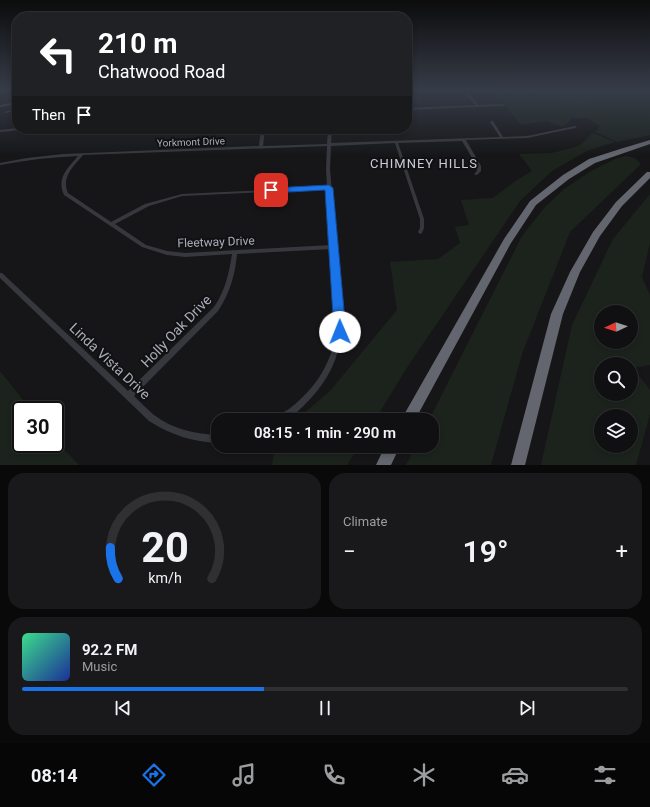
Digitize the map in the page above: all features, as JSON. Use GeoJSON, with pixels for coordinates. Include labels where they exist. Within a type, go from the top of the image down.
{"type":"FeatureCollection","features":[{"type":"Feature","properties":{"kind":"highway"},"geometry":{"type":"LineString","coordinates":[[412,413],[507,241],[533,203],[566,176],[592,161],[650,142]]}},
{"type":"Feature","properties":{"kind":"highway"},"geometry":{"type":"LineString","coordinates":[[518,465],[557,314],[575,272],[596,234],[619,204],[650,174]]}},
{"type":"Feature","properties":{"kind":"highway"},"geometry":{"type":"LineString","coordinates":[[383,465],[389,453]]}},
{"type":"Feature","properties":{"kind":"street"},"geometry":{"type":"LineString","coordinates":[[492,122],[502,138]]}},
{"type":"Feature","properties":{"kind":"street","name":"Yorkmont Drive"},"geometry":{"type":"LineString","coordinates":[[0,164],[40,157],[81,154],[536,136],[575,127]]}},
{"type":"Feature","properties":{"kind":"street"},"geometry":{"type":"LineString","coordinates":[[0,131],[12,130]]}},
{"type":"Feature","properties":{"kind":"street"},"geometry":{"type":"LineString","coordinates":[[261,147],[262,134]]}},
{"type":"Feature","properties":{"kind":"street"},"geometry":{"type":"LineString","coordinates":[[289,413],[312,394],[321,382],[334,356],[338,343],[340,321],[329,188],[330,134]]}},
{"type":"Feature","properties":{"kind":"street"},"geometry":{"type":"LineString","coordinates":[[463,139],[479,166],[479,171],[476,174]]}},
{"type":"Feature","properties":{"kind":"street"},"geometry":{"type":"LineString","coordinates":[[396,142],[422,219],[423,224],[420,232]]}},
{"type":"Feature","properties":{"kind":"street","name":"Fleetway Drive"},"geometry":{"type":"LineString","coordinates":[[81,154],[64,177],[63,189],[69,196],[144,246],[167,254],[185,255],[334,247]]}},
{"type":"Feature","properties":{"kind":"street"},"geometry":{"type":"LineString","coordinates":[[111,224],[147,204],[182,195],[329,188]]}},
{"type":"Feature","properties":{"kind":"street","name":"Holly Oak Drive"},"geometry":{"type":"LineString","coordinates":[[128,396],[216,309],[229,286],[235,252]]}},
{"type":"Feature","properties":{"kind":"street","name":"Linda Vista Drive"},"geometry":{"type":"LineString","coordinates":[[0,275],[152,418],[171,430],[196,438],[211,439]]}},
{"type":"Feature","properties":{"kind":"shaded area"},"geometry":{"type":"Polygon","coordinates":[[[511,113],[650,113],[650,135],[617,142],[595,132],[600,126],[587,118],[571,118],[567,124],[562,127],[547,121],[521,125],[511,113]]]}},
{"type":"Feature","properties":{"kind":"shaded area"},"geometry":{"type":"Polygon","coordinates":[[[593,133],[615,142],[587,151],[552,171],[520,201],[406,369],[379,413],[304,413],[330,391],[397,310],[390,262],[438,259],[460,243],[455,227],[469,225],[461,200],[493,198],[532,171],[519,154],[552,153],[579,146],[593,133]]]}},
{"type":"Feature","properties":{"kind":"shaded area"},"geometry":{"type":"Polygon","coordinates":[[[626,156],[635,158],[641,164],[570,232],[522,354],[491,465],[406,465],[412,453],[439,453],[439,413],[433,413],[522,236],[545,207],[564,189],[591,171],[615,159],[626,156]]]}},
{"type":"Feature","properties":{"kind":"shaded area"},"geometry":{"type":"Polygon","coordinates":[[[650,194],[650,243],[642,277],[650,295],[650,365],[638,367],[638,357],[594,357],[594,401],[638,401],[638,374],[650,390],[650,414],[636,465],[541,465],[572,325],[613,239],[650,194]]]}},
{"type":"Feature","properties":{"kind":"shaded area"},"geometry":{"type":"Polygon","coordinates":[[[0,371],[24,401],[12,401],[12,453],[64,453],[64,449],[79,465],[0,465],[0,371]]]}},
{"type":"Feature","properties":{"kind":"shaded area"},"geometry":{"type":"Polygon","coordinates":[[[274,453],[355,453],[347,465],[272,465],[274,453]]]}},
{"type":"Feature","properties":{"kind":"district","name":"CHIMNEY HILLS"},"geometry":{"type":"Point","coordinates":[424,163]}},
{"type":"Feature","properties":{"kind":"route"},"geometry":{"type":"LineString","coordinates":[[271,190],[329,188],[340,332]]}}]}
